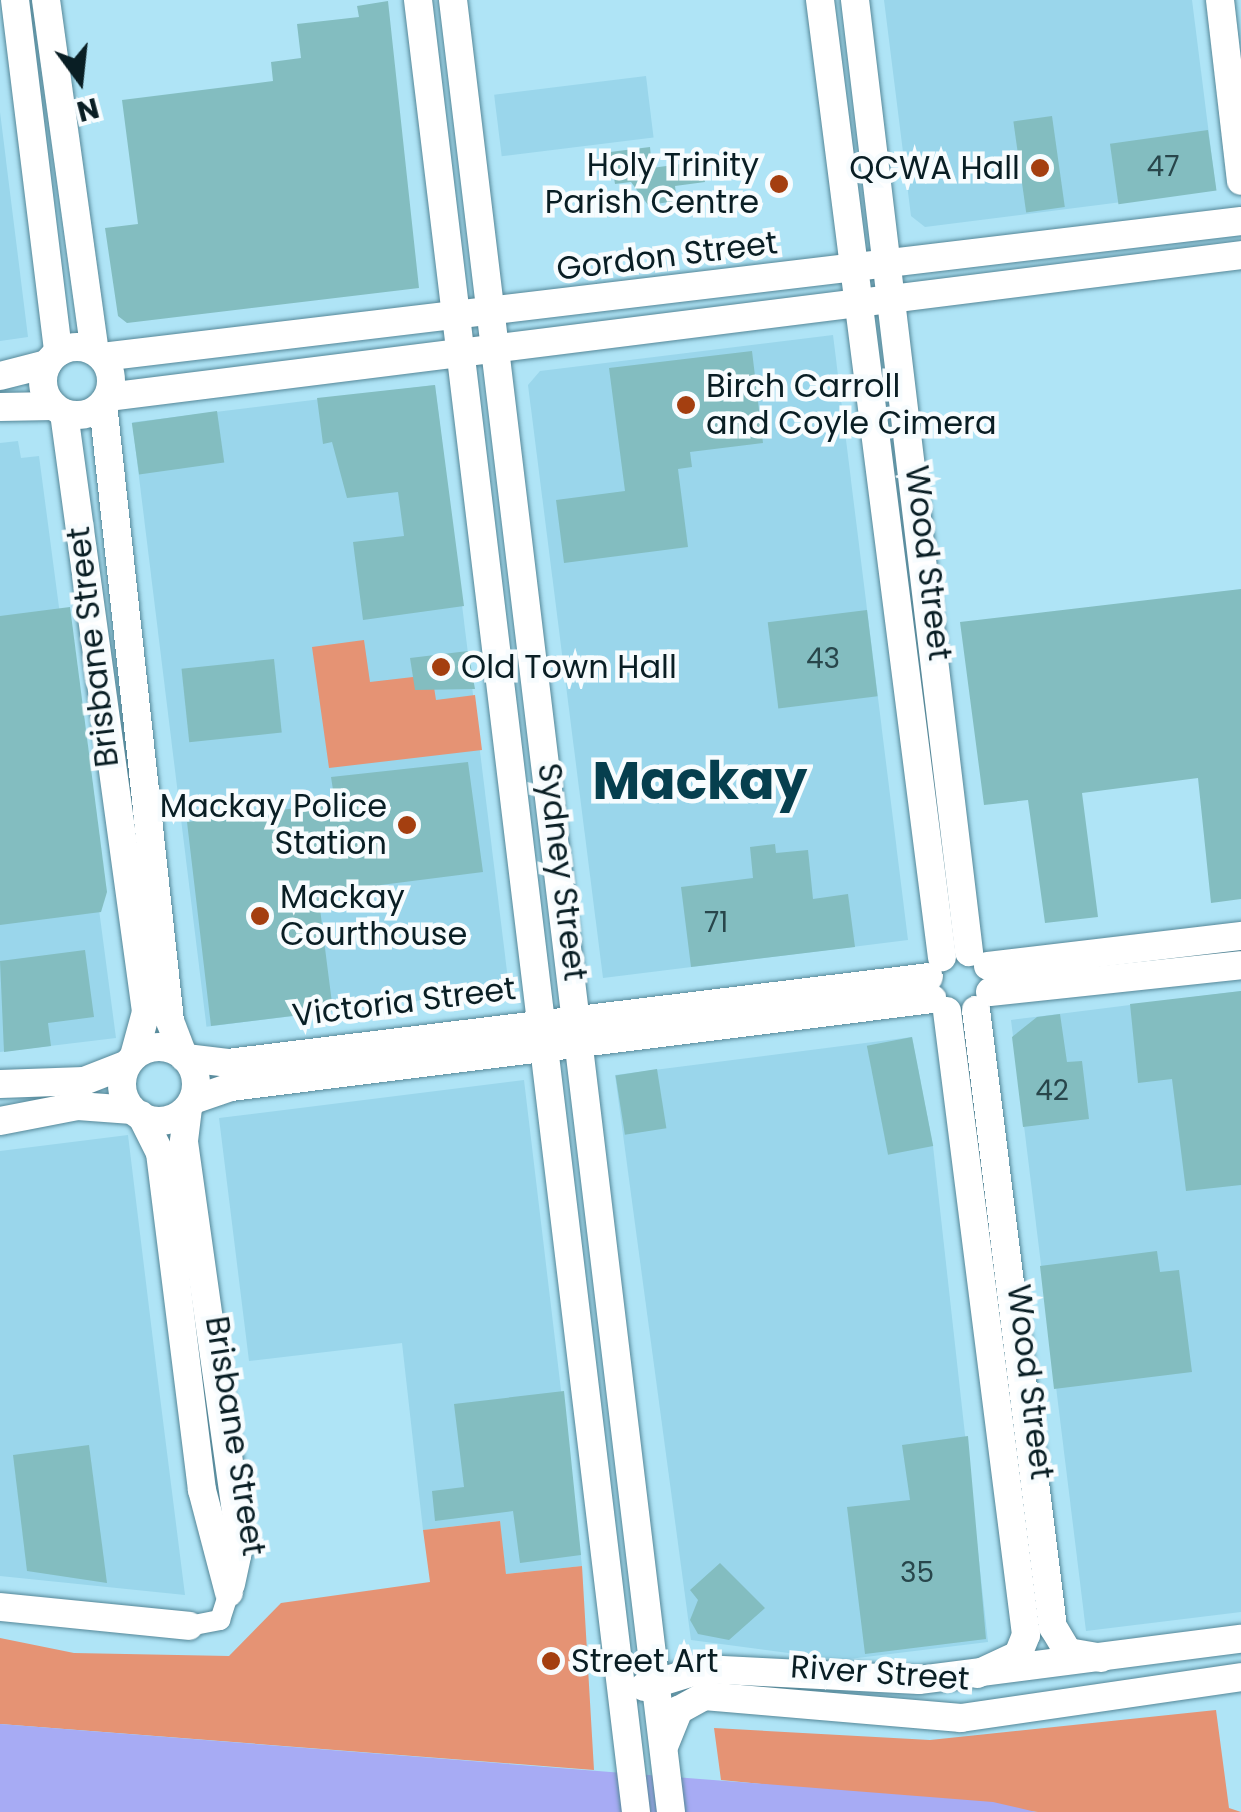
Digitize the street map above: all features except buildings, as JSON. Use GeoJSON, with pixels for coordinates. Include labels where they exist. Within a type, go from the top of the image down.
{"type":"FeatureCollection","features":[{"type":"Feature","properties":{"kind":"street"},"geometry":{"type":"LineString","coordinates":[[0,376],[52,358],[15,0]]}},
{"type":"Feature","properties":{"kind":"street"},"geometry":{"type":"LineString","coordinates":[[46,0],[98,354]]}},
{"type":"Feature","properties":{"kind":"street","name":"Sydney Street"},"geometry":{"type":"LineString","coordinates":[[418,0],[612,1557],[636,1812]]}},
{"type":"Feature","properties":{"kind":"street","name":"Sydney Street"},"geometry":{"type":"LineString","coordinates":[[453,0],[641,1537],[671,1812]]}},
{"type":"Feature","properties":{"kind":"street","name":"Wood Street"},"geometry":{"type":"LineString","coordinates":[[820,0],[858,303],[959,983]]}},
{"type":"Feature","properties":{"kind":"street","name":"Wood Street"},"geometry":{"type":"LineString","coordinates":[[855,0],[959,983],[1017,1453],[1026,1638],[1017,1656],[975,1674]]}},
{"type":"Feature","properties":{"kind":"street"},"geometry":{"type":"LineString","coordinates":[[1220,0],[1241,181]]}},
{"type":"Feature","properties":{"kind":"street","name":"Gordon Street"},"geometry":{"type":"LineString","coordinates":[[52,358],[491,313],[1241,220]]}},
{"type":"Feature","properties":{"kind":"street"},"geometry":{"type":"LineString","coordinates":[[0,408],[59,410],[495,349],[1241,255]]}},
{"type":"Feature","properties":{"kind":"street","name":"Brisbane Street"},"geometry":{"type":"LineString","coordinates":[[98,354],[170,1023],[185,1058]]}},
{"type":"Feature","properties":{"kind":"street","name":"Brisbane Street"},"geometry":{"type":"LineString","coordinates":[[52,358],[43,386],[59,410],[146,1012],[130,1061]]}},
{"type":"Feature","properties":{"kind":"street","name":"Victoria Street"},"geometry":{"type":"LineString","coordinates":[[190,1104],[231,1087],[550,1050],[578,1032],[959,983],[1241,936]]}},
{"type":"Feature","properties":{"kind":"street","name":"Victoria Street"},"geometry":{"type":"LineString","coordinates":[[959,983],[1241,965]]}},
{"type":"Feature","properties":{"kind":"street","name":"Victoria Street"},"geometry":{"type":"LineString","coordinates":[[185,1058],[228,1063],[546,1021],[578,1032]]}},
{"type":"Feature","properties":{"kind":"street"},"geometry":{"type":"LineString","coordinates":[[0,1084],[91,1080],[130,1061],[185,1058],[197,1079],[190,1104],[165,1118],[78,1106],[0,1122]]}},
{"type":"Feature","properties":{"kind":"street"},"geometry":{"type":"LineString","coordinates":[[130,1061],[121,1088],[136,1112]]}},
{"type":"Feature","properties":{"kind":"street","name":"Brisbane Street"},"geometry":{"type":"LineString","coordinates":[[190,1104],[184,1142],[221,1501]]}},
{"type":"Feature","properties":{"kind":"street","name":"Brisbane Street"},"geometry":{"type":"LineString","coordinates":[[136,1112],[160,1153],[221,1501],[240,1554],[229,1590]]}},
{"type":"Feature","properties":{"kind":"street","name":"Wood Street"},"geometry":{"type":"LineString","coordinates":[[1017,1453],[1054,1632],[1072,1654],[1101,1658]]}},
{"type":"Feature","properties":{"kind":"street"},"geometry":{"type":"LineString","coordinates":[[612,1557],[641,1537]]}},
{"type":"Feature","properties":{"kind":"street"},"geometry":{"type":"LineString","coordinates":[[0,1607],[189,1626],[220,1620],[229,1590]]}},
{"type":"Feature","properties":{"kind":"street","name":"River Street"},"geometry":{"type":"LineString","coordinates":[[657,1679],[702,1669],[858,1682],[975,1674],[1241,1639]]}},
{"type":"Feature","properties":{"kind":"street"},"geometry":{"type":"LineString","coordinates":[[975,1674],[954,1688],[957,1702],[1032,1708]]}},
{"type":"Feature","properties":{"kind":"street","name":"River Street"},"geometry":{"type":"LineString","coordinates":[[664,1750],[675,1715],[704,1696],[954,1718],[1241,1677]]}},
{"type":"Feature","properties":{"kind":"street"},"geometry":{"type":"LineString","coordinates":[[628,1744],[635,1700],[657,1679]]}},
{"type":"Feature","properties":{"kind":"shaded area"},"geometry":{"type":"Polygon","coordinates":[[[884,0],[1192,0],[1216,190],[925,227],[911,216],[884,0]]]}},
{"type":"Feature","properties":{"kind":"shaded area"},"geometry":{"type":"Polygon","coordinates":[[[646,76],[654,138],[502,156],[494,95],[646,76]]]}},
{"type":"Feature","properties":{"kind":"shaded area"},"geometry":{"type":"Polygon","coordinates":[[[0,112],[28,337],[0,341],[0,112]]]}},
{"type":"Feature","properties":{"kind":"shaded area"},"geometry":{"type":"Polygon","coordinates":[[[833,335],[908,940],[603,978],[528,385],[540,371],[833,335]]]}},
{"type":"Feature","properties":{"kind":"shaded area"},"geometry":{"type":"Polygon","coordinates":[[[435,385],[509,989],[206,1027],[132,422],[435,385]]]}},
{"type":"Feature","properties":{"kind":"shaded area"},"geometry":{"type":"Polygon","coordinates":[[[18,441],[21,458],[39,456],[116,1038],[0,1052],[0,443],[18,441]]]}},
{"type":"Feature","properties":{"kind":"shaded area"},"geometry":{"type":"Polygon","coordinates":[[[364,640],[370,682],[413,677],[434,687],[436,700],[475,695],[482,750],[329,768],[312,647],[364,640]]]}},
{"type":"Feature","properties":{"kind":"shaded area"},"geometry":{"type":"Polygon","coordinates":[[[1241,991],[1241,1612],[1086,1631],[1011,1020],[1241,991]]]}},
{"type":"Feature","properties":{"kind":"shaded area"},"geometry":{"type":"Polygon","coordinates":[[[912,1037],[933,1146],[988,1642],[841,1660],[691,1640],[615,1075],[912,1037]]]}},
{"type":"Feature","properties":{"kind":"shaded area"},"geometry":{"type":"Polygon","coordinates":[[[524,1080],[582,1566],[506,1574],[499,1521],[423,1530],[402,1343],[249,1361],[219,1118],[524,1080]]]}},
{"type":"Feature","properties":{"kind":"shaded area"},"geometry":{"type":"Polygon","coordinates":[[[128,1135],[185,1595],[0,1576],[0,1151],[128,1135]]]}},
{"type":"Feature","properties":{"kind":"shaded area"},"geometry":{"type":"Polygon","coordinates":[[[500,1521],[506,1574],[582,1566],[594,1770],[0,1724],[0,1638],[74,1653],[229,1656],[281,1603],[430,1582],[423,1530],[500,1521]]]}},
{"type":"Feature","properties":{"kind":"shaded area"},"geometry":{"type":"Polygon","coordinates":[[[1216,1710],[1229,1808],[1241,1812],[1038,1812],[721,1780],[714,1728],[930,1740],[1216,1710]]]}},
{"type":"Feature","properties":{"kind":"water"},"geometry":{"type":"Polygon","coordinates":[[[0,1724],[993,1802],[1036,1812],[0,1812],[0,1724]]]}},
{"type":"Feature","properties":{"kind":"place","name":"QCWA Hall"},"geometry":{"type":"Point","coordinates":[1040,168]}},
{"type":"Feature","properties":{"kind":"place","name":"Holy Trinity Parish Centre"},"geometry":{"type":"Point","coordinates":[779,184]}},
{"type":"Feature","properties":{"kind":"place","name":"Birch Carroll and Coyle Cimera"},"geometry":{"type":"Point","coordinates":[686,405]}},
{"type":"Feature","properties":{"kind":"place","name":"Old Town Hall"},"geometry":{"type":"Point","coordinates":[441,667]}},
{"type":"Feature","properties":{"kind":"place","name":"Mackay Police Station"},"geometry":{"type":"Point","coordinates":[407,825]}},
{"type":"Feature","properties":{"kind":"place","name":"Mackay Courthouse"},"geometry":{"type":"Point","coordinates":[260,916]}},
{"type":"Feature","properties":{"kind":"place","name":"Street Art"},"geometry":{"type":"Point","coordinates":[551,1661]}},
{"type":"Feature","properties":{"kind":"district","name":"Mackay"},"geometry":{"type":"Point","coordinates":[700,781]}}]}
